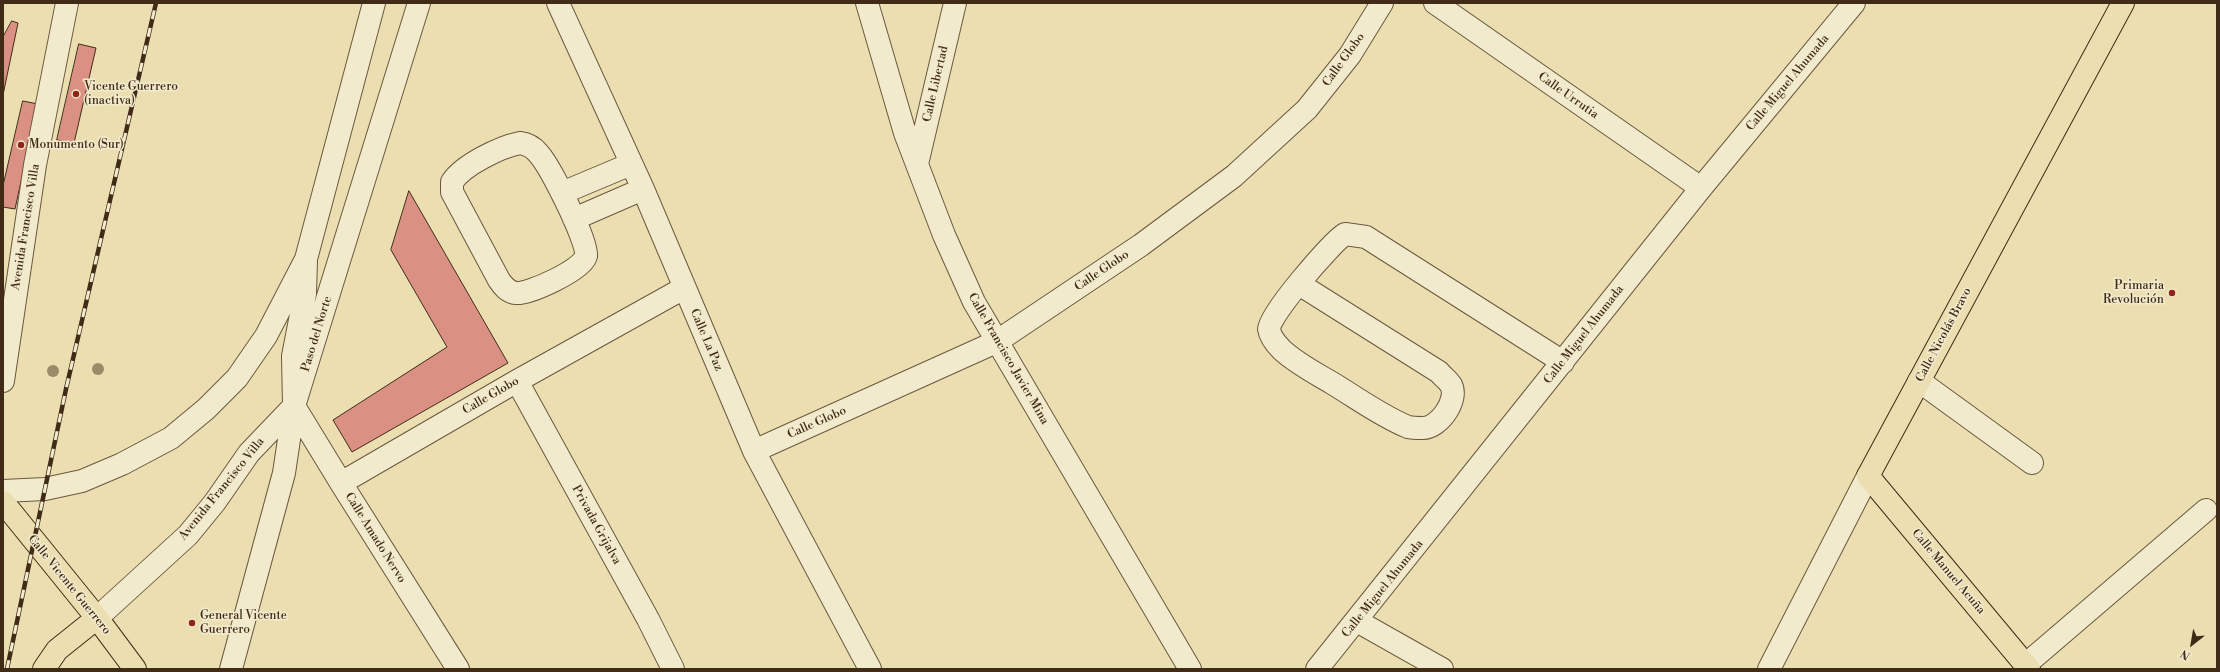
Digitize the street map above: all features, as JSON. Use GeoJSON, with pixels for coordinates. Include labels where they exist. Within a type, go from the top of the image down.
{"type":"FeatureCollection","features":[{"type":"Feature","properties":{"kind":"main road","name":"Calle Nicolás Bravo"},"geometry":{"type":"LineString","coordinates":[[1868,476],[2123,3]]}},
{"type":"Feature","properties":{"kind":"main road","name":"Calle Manuel Acuña"},"geometry":{"type":"LineString","coordinates":[[1868,476],[2027,667]]}},
{"type":"Feature","properties":{"kind":"main road","name":"Calle Vicente Guerrero"},"geometry":{"type":"LineString","coordinates":[[3,502],[97,618],[135,669]]}},
{"type":"Feature","properties":{"kind":"main road","name":"Avenida Francisco Villa"},"geometry":{"type":"LineString","coordinates":[[44,669],[57,650],[97,618]]}},
{"type":"Feature","properties":{"kind":"street","name":"Avenida Francisco Villa"},"geometry":{"type":"LineString","coordinates":[[3,381],[35,165],[67,3]]}},
{"type":"Feature","properties":{"kind":"street"},"geometry":{"type":"LineString","coordinates":[[3,491],[45,489],[82,481],[122,464],[171,438],[206,409],[237,378],[266,336],[306,259],[374,3]]}},
{"type":"Feature","properties":{"kind":"street","name":"Paso del Norte"},"geometry":{"type":"LineString","coordinates":[[231,669],[284,473],[294,406],[419,3]]}},
{"type":"Feature","properties":{"kind":"street","name":"Calle La Paz"},"geometry":{"type":"LineString","coordinates":[[558,3],[643,189],[754,451],[870,669]]}},
{"type":"Feature","properties":{"kind":"street","name":"Calle Francisco Javier Mina"},"geometry":{"type":"LineString","coordinates":[[867,3],[905,133],[944,234],[974,302],[996,342],[1190,669]]}},
{"type":"Feature","properties":{"kind":"street","name":"Calle Libertad"},"geometry":{"type":"LineString","coordinates":[[917,164],[956,3]]}},
{"type":"Feature","properties":{"kind":"street","name":"Calle Globo"},"geometry":{"type":"LineString","coordinates":[[754,451],[996,342],[1141,245],[1234,176],[1307,109],[1350,55],[1382,3]]}},
{"type":"Feature","properties":{"kind":"street","name":"Calle Urrutia"},"geometry":{"type":"LineString","coordinates":[[1435,3],[1701,188]]}},
{"type":"Feature","properties":{"kind":"street","name":"Calle Miguel Ahumada"},"geometry":{"type":"LineString","coordinates":[[1318,669],[1358,621],[1701,188],[1854,3]]}},
{"type":"Feature","properties":{"kind":"street"},"geometry":{"type":"LineString","coordinates":[[520,143],[528,144],[539,154],[562,193],[586,246],[586,257],[583,263],[575,270],[527,291],[516,293],[505,288],[499,280],[452,192],[452,182],[465,168],[511,145],[520,143]]}},
{"type":"Feature","properties":{"kind":"street"},"geometry":{"type":"LineString","coordinates":[[562,193],[631,164]]}},
{"type":"Feature","properties":{"kind":"street"},"geometry":{"type":"LineString","coordinates":[[574,219],[643,189]]}},
{"type":"Feature","properties":{"kind":"street"},"geometry":{"type":"LineString","coordinates":[[1299,284],[1438,372],[1451,385],[1453,397],[1448,408],[1437,422],[1425,428],[1410,428],[1390,418],[1281,350],[1269,329],[1272,319],[1299,284],[1336,239],[1345,234],[1366,236],[1563,362]]}},
{"type":"Feature","properties":{"kind":"street"},"geometry":{"type":"LineString","coordinates":[[294,406],[293,356],[305,294],[306,259]]}},
{"type":"Feature","properties":{"kind":"street","name":"Calle Globo"},"geometry":{"type":"LineString","coordinates":[[340,483],[517,381],[684,288]]}},
{"type":"Feature","properties":{"kind":"street","name":"Privada Grijalva"},"geometry":{"type":"LineString","coordinates":[[517,381],[648,619],[673,669]]}},
{"type":"Feature","properties":{"kind":"street"},"geometry":{"type":"LineString","coordinates":[[1919,381],[2032,462]]}},
{"type":"Feature","properties":{"kind":"street","name":"Avenida Francisco Villa"},"geometry":{"type":"LineString","coordinates":[[97,618],[188,535],[216,502],[249,453],[294,406]]}},
{"type":"Feature","properties":{"kind":"street","name":"Calle Amado Nervo"},"geometry":{"type":"LineString","coordinates":[[294,406],[340,483],[458,669]]}},
{"type":"Feature","properties":{"kind":"street","name":"Calle Nicolás Bravo"},"geometry":{"type":"LineString","coordinates":[[1769,669],[1868,476]]}},
{"type":"Feature","properties":{"kind":"street"},"geometry":{"type":"LineString","coordinates":[[2027,667],[2206,510]]}},
{"type":"Feature","properties":{"kind":"street"},"geometry":{"type":"LineString","coordinates":[[1358,621],[1442,669]]}},
{"type":"Feature","properties":{"kind":"building"},"geometry":{"type":"Polygon","coordinates":[[[12,21],[18,23],[3,95],[3,37],[12,21]]]}},
{"type":"Feature","properties":{"kind":"building","name":"Vicente Guerrero (inactiva)"},"geometry":{"type":"Polygon","coordinates":[[[79,44],[96,48],[74,143],[57,140],[79,44]]]}},
{"type":"Feature","properties":{"kind":"building","name":"Monumento (Sur)"},"geometry":{"type":"Polygon","coordinates":[[[23,101],[38,104],[15,209],[3,207],[3,186],[23,101]]]}},
{"type":"Feature","properties":{"kind":"building"},"geometry":{"type":"Polygon","coordinates":[[[409,191],[508,363],[352,452],[333,420],[447,347],[391,250],[409,191]]]}},
{"type":"Feature","properties":{"kind":"railway"},"geometry":{"type":"LineString","coordinates":[[7,669],[66,389],[156,3]]}},
{"type":"Feature","properties":{"kind":"place","name":"Vicente Guerrero (inactiva)"},"geometry":{"type":"Point","coordinates":[76,94]}},
{"type":"Feature","properties":{"kind":"place","name":"Monumento (Sur)"},"geometry":{"type":"Point","coordinates":[21,145]}},
{"type":"Feature","properties":{"kind":"place","name":"Primaria Revolución"},"geometry":{"type":"Point","coordinates":[2172,293]}},
{"type":"Feature","properties":{"kind":"place","name":"General Vicente Guerrero"},"geometry":{"type":"Point","coordinates":[192,623]}}]}
